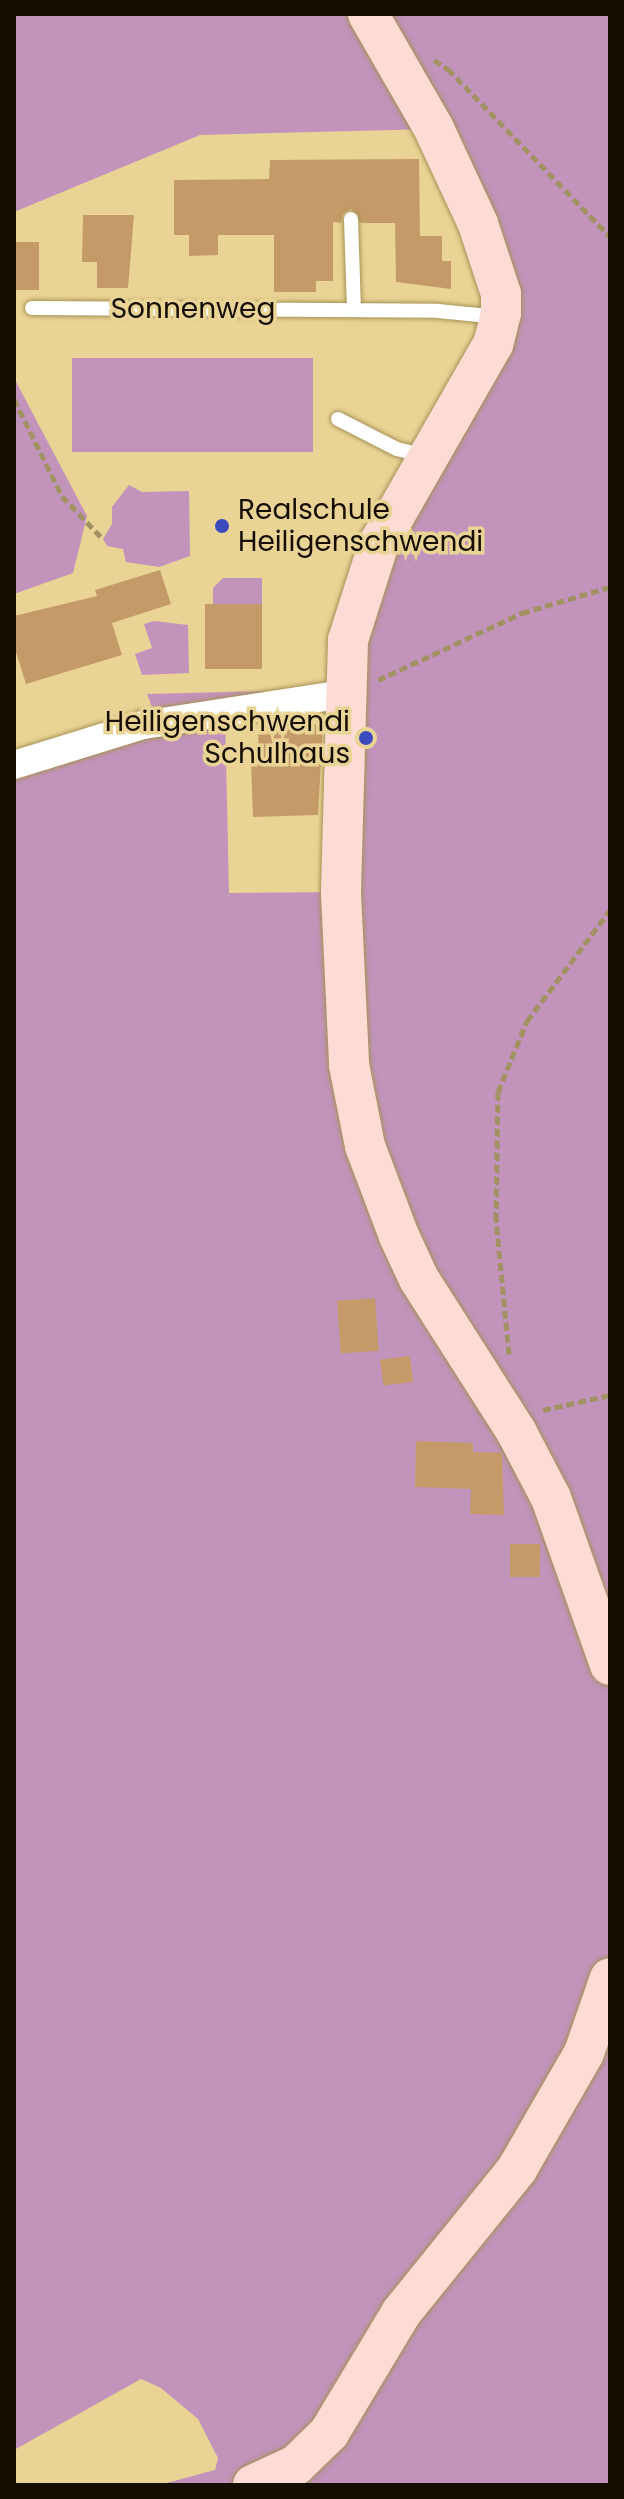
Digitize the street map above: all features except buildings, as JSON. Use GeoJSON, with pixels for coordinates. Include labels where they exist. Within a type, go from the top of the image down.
{"type":"FeatureCollection","features":[{"type":"Feature","properties":{"kind":"street"},"geometry":{"type":"LineString","coordinates":[[368,14],[398,61],[478,224],[501,294],[500,317],[493,344],[427,457],[365,579],[344,687],[345,1007],[365,1146],[419,1279],[517,1433],[551,1498],[610,1665]]}},
{"type":"Feature","properties":{"kind":"street"},"geometry":{"type":"LineString","coordinates":[[14,765],[143,725],[344,687]]}},
{"type":"Feature","properties":{"kind":"street"},"geometry":{"type":"LineString","coordinates":[[253,2485],[296,2465],[329,2433],[401,2313],[517,2169],[584,2053],[610,1978]]}},
{"type":"Feature","properties":{"kind":"lane"},"geometry":{"type":"LineString","coordinates":[[351,219],[354,310]]}},
{"type":"Feature","properties":{"kind":"lane","name":"Sonnenweg"},"geometry":{"type":"LineString","coordinates":[[32,308],[354,310],[500,317]]}},
{"type":"Feature","properties":{"kind":"lane"},"geometry":{"type":"LineString","coordinates":[[338,419],[397,449],[427,457]]}},
{"type":"Feature","properties":{"kind":"path"},"geometry":{"type":"LineString","coordinates":[[398,61],[426,58],[448,69],[610,237]]}},
{"type":"Feature","properties":{"kind":"path"},"geometry":{"type":"LineString","coordinates":[[14,399],[62,496],[103,539]]}},
{"type":"Feature","properties":{"kind":"path"},"geometry":{"type":"LineString","coordinates":[[344,687],[389,679],[522,613],[610,587]]}},
{"type":"Feature","properties":{"kind":"path"},"geometry":{"type":"LineString","coordinates":[[512,1364],[496,1220],[498,1092],[527,1021],[610,910]]}},
{"type":"Feature","properties":{"kind":"path"},"geometry":{"type":"LineString","coordinates":[[533,1409],[555,1411],[610,1395]]}},
{"type":"Feature","properties":{"kind":"shaded area"},"geometry":{"type":"Polygon","coordinates":[[[14,14],[610,14],[610,2485],[159,2485],[215,2470],[218,2458],[198,2419],[161,2388],[141,2379],[14,2450],[14,765],[225,714],[229,893],[341,892],[348,640],[498,328],[434,129],[200,135],[14,212],[14,14]]]}},
{"type":"Feature","properties":{"kind":"shaded area"},"geometry":{"type":"Polygon","coordinates":[[[72,358],[313,358],[313,452],[72,452],[72,358]]]}},
{"type":"Feature","properties":{"kind":"shaded area"},"geometry":{"type":"Polygon","coordinates":[[[14,378],[87,516],[73,573],[14,594],[14,378]]]}},
{"type":"Feature","properties":{"kind":"shaded area"},"geometry":{"type":"Polygon","coordinates":[[[129,485],[142,492],[189,491],[190,556],[159,567],[126,562],[123,549],[107,546],[103,539],[112,524],[112,507],[129,485]]]}},
{"type":"Feature","properties":{"kind":"shaded area"},"geometry":{"type":"Polygon","coordinates":[[[223,578],[262,578],[262,604],[213,604],[213,588],[223,578]]]}},
{"type":"Feature","properties":{"kind":"shaded area"},"geometry":{"type":"Polygon","coordinates":[[[154,621],[188,625],[189,673],[142,675],[135,654],[152,648],[144,624],[154,621]]]}},
{"type":"Feature","properties":{"kind":"shaded area"},"geometry":{"type":"Polygon","coordinates":[[[263,691],[263,697],[155,715],[147,694],[263,691]]]}},
{"type":"Feature","properties":{"kind":"place","name":"Realschule Heiligenschwendi"},"geometry":{"type":"Point","coordinates":[222,526]}},
{"type":"Feature","properties":{"kind":"place","name":"Heiligenschwendi Schulhaus"},"geometry":{"type":"Point","coordinates":[366,738]}}]}
